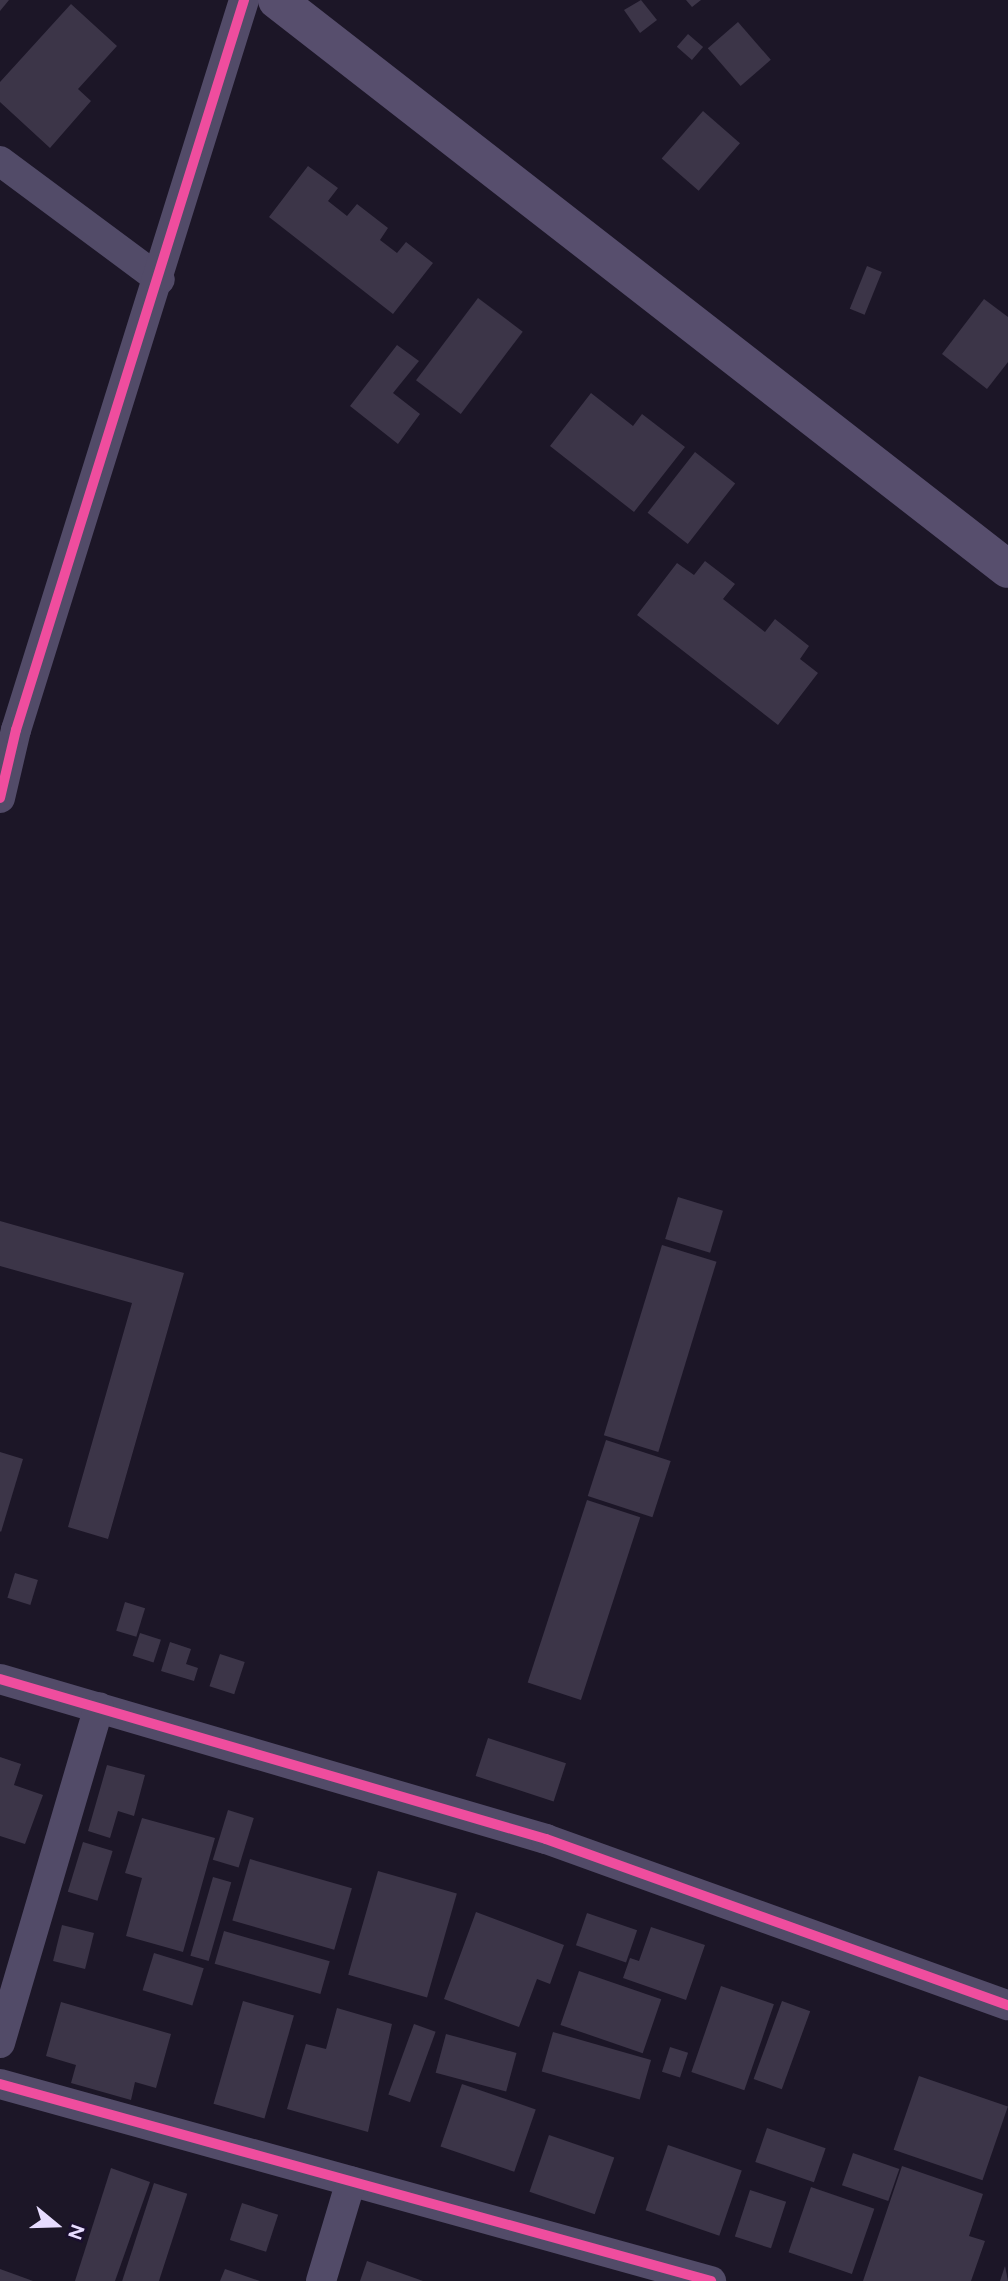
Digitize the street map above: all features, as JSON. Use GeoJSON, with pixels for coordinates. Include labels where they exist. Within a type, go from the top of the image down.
{"type":"FeatureCollection","features":[{"type":"Feature","properties":{"kind":"main road"},"geometry":{"type":"LineString","coordinates":[[277,0],[1008,569]]}},
{"type":"Feature","properties":{"kind":"street"},"geometry":{"type":"LineString","coordinates":[[0,798],[8,728],[160,280],[244,0]]}},
{"type":"Feature","properties":{"kind":"street"},"geometry":{"type":"LineString","coordinates":[[0,161],[160,280]]}},
{"type":"Feature","properties":{"kind":"street"},"geometry":{"type":"LineString","coordinates":[[0,1679],[547,1839],[1008,2005]]}},
{"type":"Feature","properties":{"kind":"street"},"geometry":{"type":"LineString","coordinates":[[0,2043],[99,1707]]}},
{"type":"Feature","properties":{"kind":"street"},"geometry":{"type":"LineString","coordinates":[[0,2084],[351,2181],[666,2275],[711,2281]]}},
{"type":"Feature","properties":{"kind":"street"},"geometry":{"type":"LineString","coordinates":[[321,2281],[351,2181]]}},
{"type":"Feature","properties":{"kind":"building"},"geometry":{"type":"Polygon","coordinates":[[[0,0],[9,0],[0,11],[0,0]]]}},
{"type":"Feature","properties":{"kind":"building"},"geometry":{"type":"Polygon","coordinates":[[[641,0],[657,20],[640,33],[624,10],[641,0]]]}},
{"type":"Feature","properties":{"kind":"building"},"geometry":{"type":"Polygon","coordinates":[[[686,0],[701,0],[692,7],[686,0]]]}},
{"type":"Feature","properties":{"kind":"building"},"geometry":{"type":"Polygon","coordinates":[[[71,4],[117,46],[78,89],[91,101],[50,148],[0,102],[0,82],[71,4]]]}},
{"type":"Feature","properties":{"kind":"building"},"geometry":{"type":"Polygon","coordinates":[[[738,22],[771,60],[741,86],[708,48],[738,22]]]}},
{"type":"Feature","properties":{"kind":"building"},"geometry":{"type":"Polygon","coordinates":[[[688,34],[703,47],[692,60],[677,47],[688,34]]]}},
{"type":"Feature","properties":{"kind":"building"},"geometry":{"type":"Polygon","coordinates":[[[703,111],[740,143],[699,191],[662,159],[703,111]]]}},
{"type":"Feature","properties":{"kind":"building"},"geometry":{"type":"Polygon","coordinates":[[[308,166],[338,188],[328,201],[347,216],[357,204],[388,228],[380,240],[397,253],[406,242],[433,263],[393,314],[269,217],[308,166]]]}},
{"type":"Feature","properties":{"kind":"building"},"geometry":{"type":"Polygon","coordinates":[[[867,266],[882,272],[865,315],[850,309],[867,266]]]}},
{"type":"Feature","properties":{"kind":"building"},"geometry":{"type":"Polygon","coordinates":[[[478,298],[523,332],[461,414],[416,380],[478,298]]]}},
{"type":"Feature","properties":{"kind":"building"},"geometry":{"type":"Polygon","coordinates":[[[984,299],[1008,317],[1008,362],[987,389],[942,354],[984,299]]]}},
{"type":"Feature","properties":{"kind":"building"},"geometry":{"type":"Polygon","coordinates":[[[397,345],[419,361],[393,393],[420,414],[398,444],[350,406],[397,345]]]}},
{"type":"Feature","properties":{"kind":"building"},"geometry":{"type":"Polygon","coordinates":[[[591,393],[633,426],[642,414],[685,447],[634,512],[550,446],[591,393]]]}},
{"type":"Feature","properties":{"kind":"building"},"geometry":{"type":"Polygon","coordinates":[[[695,452],[735,483],[688,544],[648,513],[695,452]]]}},
{"type":"Feature","properties":{"kind":"building"},"geometry":{"type":"Polygon","coordinates":[[[705,561],[735,584],[723,599],[765,632],[775,619],[809,646],[800,659],[818,673],[778,725],[637,615],[677,563],[694,575],[705,561]]]}},
{"type":"Feature","properties":{"kind":"building"},"geometry":{"type":"Polygon","coordinates":[[[678,1197],[723,1211],[710,1253],[665,1239],[678,1197]]]}},
{"type":"Feature","properties":{"kind":"building"},"geometry":{"type":"Polygon","coordinates":[[[0,1221],[184,1273],[108,1539],[68,1527],[132,1303],[0,1266],[0,1221]]]}},
{"type":"Feature","properties":{"kind":"building"},"geometry":{"type":"Polygon","coordinates":[[[662,1245],[717,1262],[658,1452],[604,1435],[662,1245]]]}},
{"type":"Feature","properties":{"kind":"building"},"geometry":{"type":"Polygon","coordinates":[[[606,1440],[671,1461],[652,1517],[588,1496],[606,1440]]]}},
{"type":"Feature","properties":{"kind":"building"},"geometry":{"type":"Polygon","coordinates":[[[0,1452],[23,1459],[1,1532],[0,1531],[0,1452]]]}},
{"type":"Feature","properties":{"kind":"building"},"geometry":{"type":"Polygon","coordinates":[[[587,1500],[640,1517],[581,1700],[528,1683],[587,1500]]]}},
{"type":"Feature","properties":{"kind":"building"},"geometry":{"type":"Polygon","coordinates":[[[15,1573],[38,1580],[30,1605],[7,1598],[15,1573]]]}},
{"type":"Feature","properties":{"kind":"building"},"geometry":{"type":"Polygon","coordinates":[[[125,1602],[145,1608],[136,1637],[116,1631],[125,1602]]]}},
{"type":"Feature","properties":{"kind":"building"},"geometry":{"type":"Polygon","coordinates":[[[140,1633],[161,1640],[154,1663],[133,1656],[140,1633]]]}},
{"type":"Feature","properties":{"kind":"building"},"geometry":{"type":"Polygon","coordinates":[[[170,1642],[191,1649],[186,1664],[198,1668],[194,1681],[161,1671],[170,1642]]]}},
{"type":"Feature","properties":{"kind":"building"},"geometry":{"type":"Polygon","coordinates":[[[220,1654],[245,1662],[234,1694],[209,1686],[220,1654]]]}},
{"type":"Feature","properties":{"kind":"building"},"geometry":{"type":"Polygon","coordinates":[[[488,1738],[566,1763],[554,1801],[476,1776],[488,1738]]]}},
{"type":"Feature","properties":{"kind":"building"},"geometry":{"type":"Polygon","coordinates":[[[0,1757],[21,1764],[14,1785],[43,1795],[25,1844],[0,1836],[0,1757]]]}},
{"type":"Feature","properties":{"kind":"building"},"geometry":{"type":"Polygon","coordinates":[[[107,1765],[145,1775],[134,1816],[118,1811],[110,1838],[88,1831],[107,1765]]]}},
{"type":"Feature","properties":{"kind":"building"},"geometry":{"type":"Polygon","coordinates":[[[228,1810],[254,1818],[239,1868],[213,1860],[228,1810]]]}},
{"type":"Feature","properties":{"kind":"building"},"geometry":{"type":"Polygon","coordinates":[[[142,1818],[215,1838],[183,1952],[126,1936],[142,1878],[125,1873],[142,1818]]]}},
{"type":"Feature","properties":{"kind":"building"},"geometry":{"type":"Polygon","coordinates":[[[83,1842],[113,1851],[97,1901],[68,1892],[83,1842]]]}},
{"type":"Feature","properties":{"kind":"building"},"geometry":{"type":"Polygon","coordinates":[[[250,1859],[352,1888],[334,1950],[232,1921],[250,1859]]]}},
{"type":"Feature","properties":{"kind":"building"},"geometry":{"type":"Polygon","coordinates":[[[378,1871],[457,1894],[427,1997],[348,1975],[378,1871]]]}},
{"type":"Feature","properties":{"kind":"building"},"geometry":{"type":"Polygon","coordinates":[[[213,1877],[231,1882],[209,1961],[190,1956],[213,1877]]]}},
{"type":"Feature","properties":{"kind":"building"},"geometry":{"type":"Polygon","coordinates":[[[476,1912],[564,1945],[550,1984],[537,1979],[519,2027],[444,1999],[476,1912]]]}},
{"type":"Feature","properties":{"kind":"building"},"geometry":{"type":"Polygon","coordinates":[[[587,1913],[637,1930],[626,1962],[576,1945],[587,1913]]]}},
{"type":"Feature","properties":{"kind":"building"},"geometry":{"type":"Polygon","coordinates":[[[62,1925],[94,1933],[85,1969],[53,1961],[62,1925]]]}},
{"type":"Feature","properties":{"kind":"building"},"geometry":{"type":"Polygon","coordinates":[[[651,1927],[705,1945],[686,2000],[623,1978],[630,1958],[639,1961],[651,1927]]]}},
{"type":"Feature","properties":{"kind":"building"},"geometry":{"type":"Polygon","coordinates":[[[224,1931],[330,1961],[320,1994],[215,1964],[224,1931]]]}},
{"type":"Feature","properties":{"kind":"building"},"geometry":{"type":"Polygon","coordinates":[[[154,1953],[204,1968],[192,2005],[143,1990],[154,1953]]]}},
{"type":"Feature","properties":{"kind":"building"},"geometry":{"type":"Polygon","coordinates":[[[579,1971],[661,1999],[643,2053],[560,2025],[579,1971]]]}},
{"type":"Feature","properties":{"kind":"building"},"geometry":{"type":"Polygon","coordinates":[[[721,1986],[774,2004],[744,2090],[691,2072],[721,1986]]]}},
{"type":"Feature","properties":{"kind":"building"},"geometry":{"type":"Polygon","coordinates":[[[243,2001],[294,2016],[264,2118],[214,2104],[243,2001]]]}},
{"type":"Feature","properties":{"kind":"building"},"geometry":{"type":"Polygon","coordinates":[[[782,2001],[810,2011],[782,2089],[754,2079],[782,2001]]]}},
{"type":"Feature","properties":{"kind":"building"},"geometry":{"type":"Polygon","coordinates":[[[61,2002],[171,2034],[156,2088],[135,2082],[131,2100],[71,2083],[76,2065],[46,2056],[61,2002]]]}},
{"type":"Feature","properties":{"kind":"building"},"geometry":{"type":"Polygon","coordinates":[[[337,2008],[392,2024],[368,2132],[287,2109],[306,2044],[326,2049],[337,2008]]]}},
{"type":"Feature","properties":{"kind":"building"},"geometry":{"type":"Polygon","coordinates":[[[414,2024],[436,2032],[410,2102],[388,2094],[414,2024]]]}},
{"type":"Feature","properties":{"kind":"building"},"geometry":{"type":"Polygon","coordinates":[[[553,2032],[651,2060],[640,2100],[542,2071],[553,2032]]]}},
{"type":"Feature","properties":{"kind":"building"},"geometry":{"type":"Polygon","coordinates":[[[446,2034],[517,2053],[506,2092],[436,2073],[446,2034]]]}},
{"type":"Feature","properties":{"kind":"building"},"geometry":{"type":"Polygon","coordinates":[[[670,2047],[688,2053],[680,2078],[662,2072],[670,2047]]]}},
{"type":"Feature","properties":{"kind":"building"},"geometry":{"type":"Polygon","coordinates":[[[919,2076],[1008,2107],[982,2180],[894,2150],[919,2076]]]}},
{"type":"Feature","properties":{"kind":"building"},"geometry":{"type":"Polygon","coordinates":[[[462,2084],[536,2109],[514,2172],[441,2146],[462,2084]]]}},
{"type":"Feature","properties":{"kind":"building"},"geometry":{"type":"Polygon","coordinates":[[[767,2128],[826,2148],[814,2182],[755,2162],[767,2128]]]}},
{"type":"Feature","properties":{"kind":"building"},"geometry":{"type":"Polygon","coordinates":[[[549,2135],[614,2157],[595,2214],[529,2192],[549,2135]]]}},
{"type":"Feature","properties":{"kind":"building"},"geometry":{"type":"Polygon","coordinates":[[[668,2145],[742,2170],[719,2236],[646,2210],[668,2145]]]}},
{"type":"Feature","properties":{"kind":"building"},"geometry":{"type":"Polygon","coordinates":[[[853,2153],[899,2169],[888,2201],[842,2185],[853,2153]]]}},
{"type":"Feature","properties":{"kind":"building"},"geometry":{"type":"Polygon","coordinates":[[[902,2166],[983,2194],[969,2236],[985,2241],[971,2281],[863,2281],[902,2166]]]}},
{"type":"Feature","properties":{"kind":"building"},"geometry":{"type":"Polygon","coordinates":[[[111,2168],[150,2182],[115,2281],[75,2281],[111,2168]]]}},
{"type":"Feature","properties":{"kind":"building"},"geometry":{"type":"Polygon","coordinates":[[[154,2183],[187,2194],[159,2281],[122,2281],[154,2183]]]}},
{"type":"Feature","properties":{"kind":"building"},"geometry":{"type":"Polygon","coordinates":[[[811,2187],[874,2209],[852,2274],[789,2252],[811,2187]]]}},
{"type":"Feature","properties":{"kind":"building"},"geometry":{"type":"Polygon","coordinates":[[[750,2190],[786,2202],[771,2248],[735,2237],[750,2190]]]}},
{"type":"Feature","properties":{"kind":"building"},"geometry":{"type":"Polygon","coordinates":[[[242,2203],[278,2215],[266,2252],[230,2240],[242,2203]]]}},
{"type":"Feature","properties":{"kind":"building"},"geometry":{"type":"Polygon","coordinates":[[[367,2261],[423,2281],[360,2281],[367,2261]]]}},
{"type":"Feature","properties":{"kind":"building"},"geometry":{"type":"Polygon","coordinates":[[[1005,2266],[1008,2281],[1000,2281],[1005,2266]]]}},
{"type":"Feature","properties":{"kind":"building"},"geometry":{"type":"Polygon","coordinates":[[[0,2269],[33,2281],[0,2281],[0,2269]]]}},
{"type":"Feature","properties":{"kind":"building"},"geometry":{"type":"Polygon","coordinates":[[[225,2269],[260,2281],[220,2281],[225,2269]]]}},
{"type":"Feature","properties":{"kind":"cycle path"},"geometry":{"type":"LineString","coordinates":[[0,798],[16,730],[244,0]]}},
{"type":"Feature","properties":{"kind":"cycle path"},"geometry":{"type":"LineString","coordinates":[[0,1679],[546,1839],[1008,2005]]}},
{"type":"Feature","properties":{"kind":"cycle path"},"geometry":{"type":"LineString","coordinates":[[0,2084],[711,2281]]}}]}
